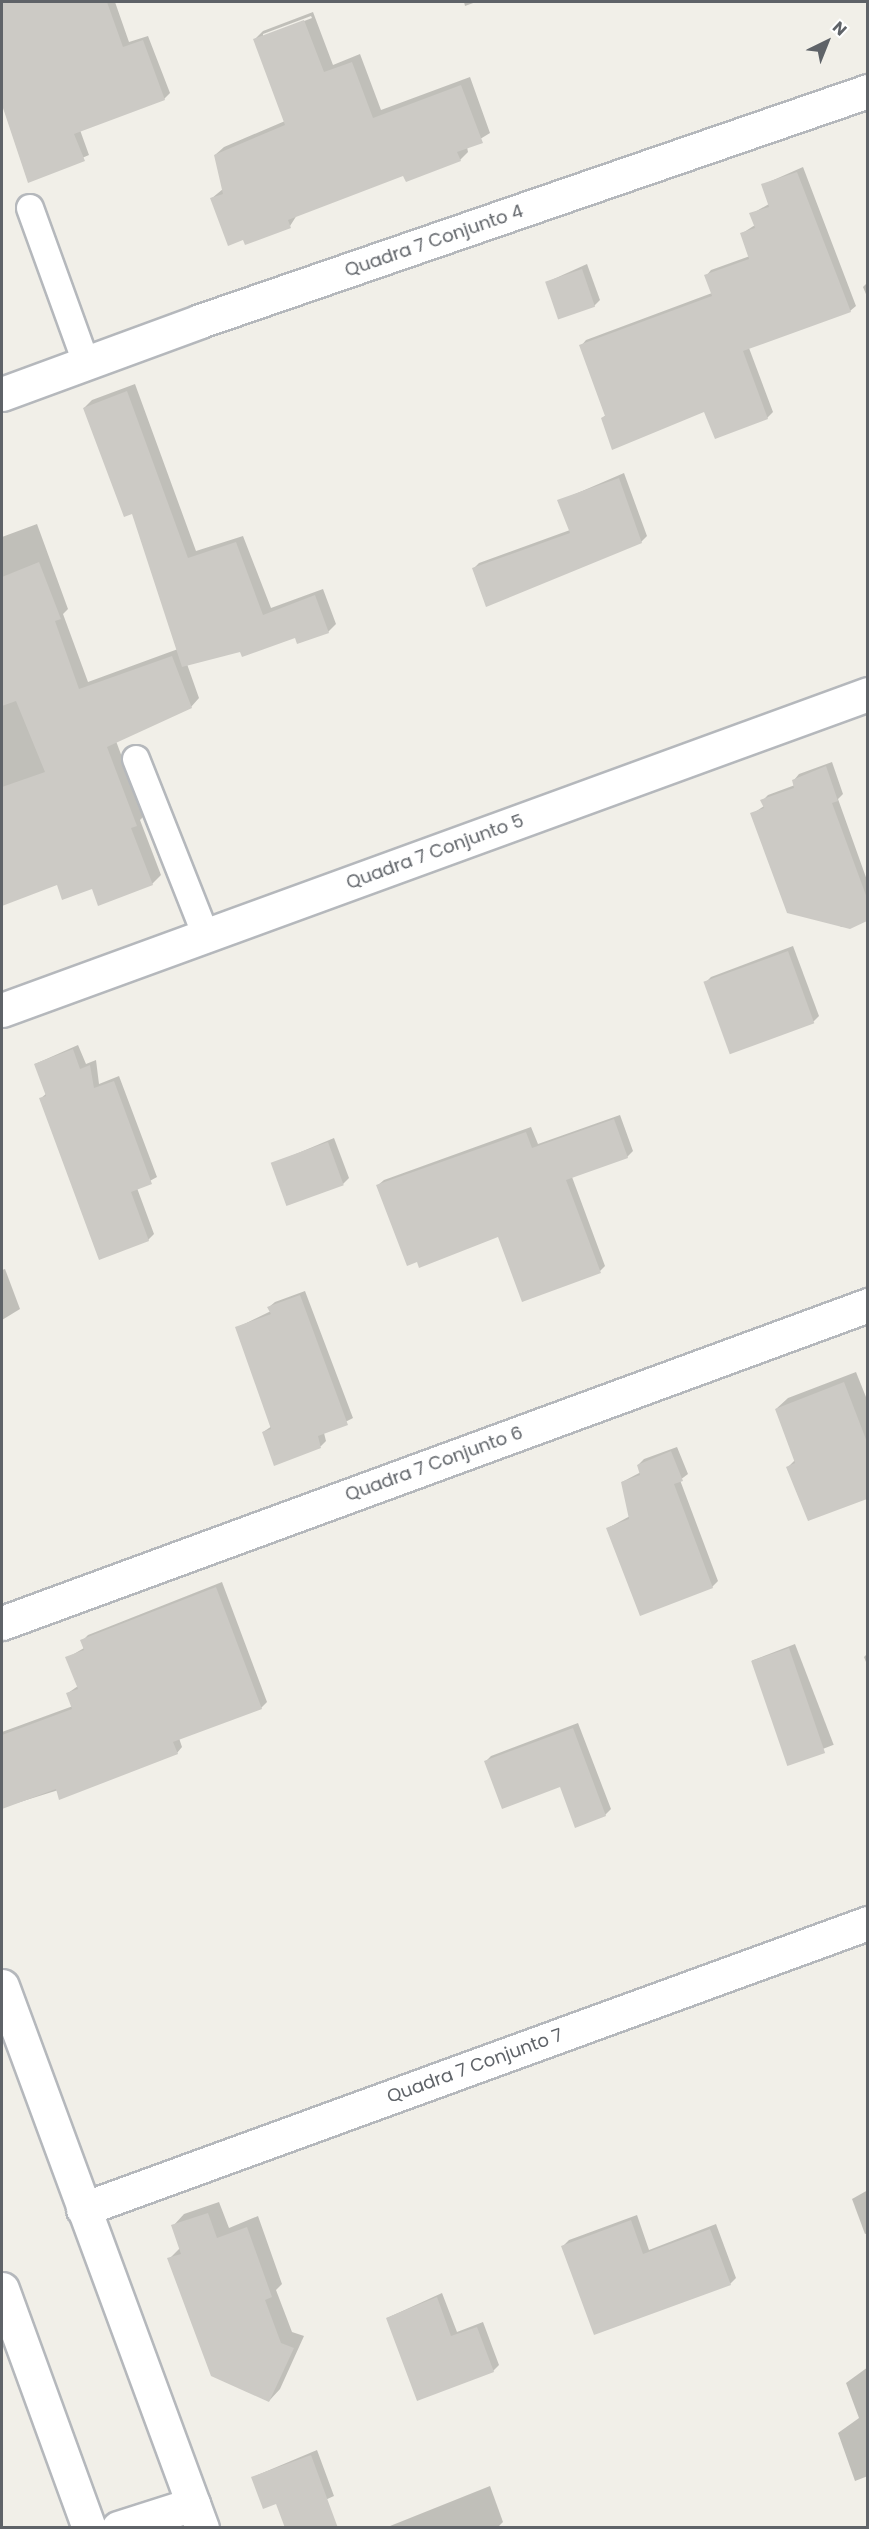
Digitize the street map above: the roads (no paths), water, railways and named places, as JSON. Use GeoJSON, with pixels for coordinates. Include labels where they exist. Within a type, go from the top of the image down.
{"type":"FeatureCollection","features":[{"type":"Feature","properties":{"kind":"street","name":"Quadra 7 Conjunto 4"},"geometry":{"type":"LineString","coordinates":[[2,394],[867,91]]}},
{"type":"Feature","properties":{"kind":"street","name":"Quadra 7 Conjunto 5"},"geometry":{"type":"LineString","coordinates":[[2,1010],[867,694]]}},
{"type":"Feature","properties":{"kind":"street","name":"Quadra 7 Conjunto 6"},"geometry":{"type":"LineString","coordinates":[[2,1623],[867,1305]]}},
{"type":"Feature","properties":{"kind":"street","name":"Quadra 7 Conjunto 7"},"geometry":{"type":"LineString","coordinates":[[83,2209],[867,1923]]}},
{"type":"Feature","properties":{"kind":"street"},"geometry":{"type":"LineString","coordinates":[[2,1986],[198,2516],[118,2528]]}},
{"type":"Feature","properties":{"kind":"street"},"geometry":{"type":"LineString","coordinates":[[2,2289],[88,2528]]}},
{"type":"Feature","properties":{"kind":"lane"},"geometry":{"type":"LineString","coordinates":[[30,208],[86,363]]}},
{"type":"Feature","properties":{"kind":"lane"},"geometry":{"type":"LineString","coordinates":[[136,759],[206,936]]}}]}
